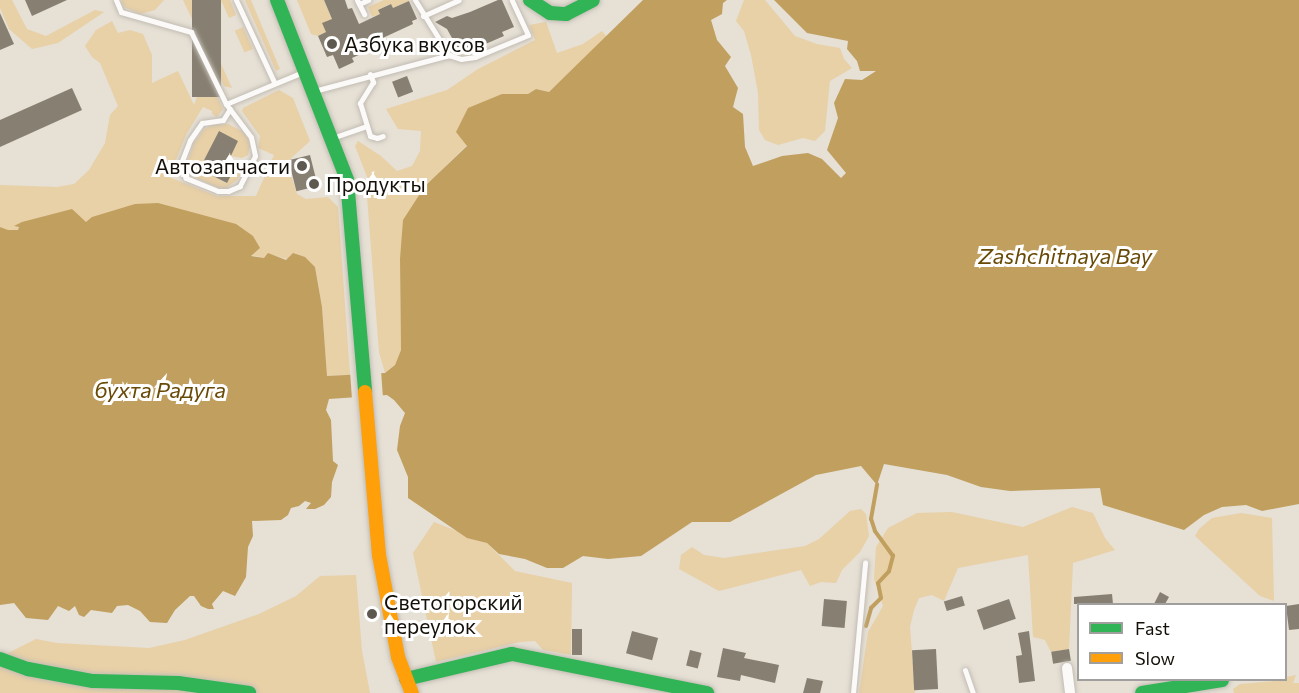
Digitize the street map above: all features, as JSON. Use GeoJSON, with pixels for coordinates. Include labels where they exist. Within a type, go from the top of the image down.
{"type":"FeatureCollection","features":[{"type":"Feature","properties":{"kind":"street"},"geometry":{"type":"LineString","coordinates":[[277,0],[347,180],[351,202],[379,555],[394,639],[408,689],[512,654],[707,693]]}},
{"type":"Feature","properties":{"kind":"street"},"geometry":{"type":"LineString","coordinates":[[530,0],[550,13],[566,14],[593,0]]}},
{"type":"Feature","properties":{"kind":"street"},"geometry":{"type":"LineString","coordinates":[[0,659],[28,669],[93,681],[178,683],[249,693]]}},
{"type":"Feature","properties":{"kind":"street"},"geometry":{"type":"LineString","coordinates":[[1067,668],[1070,693]]}},
{"type":"Feature","properties":{"kind":"street"},"geometry":{"type":"LineString","coordinates":[[1142,693],[1216,681]]}},
{"type":"Feature","properties":{"kind":"lane"},"geometry":{"type":"LineString","coordinates":[[116,0],[121,12],[191,32],[228,107],[251,137],[255,156],[240,186],[228,191],[218,191],[186,178],[180,166],[190,140],[202,123],[223,120],[228,107],[274,82],[305,71]]}},
{"type":"Feature","properties":{"kind":"lane"},"geometry":{"type":"LineString","coordinates":[[236,0],[274,82]]}},
{"type":"Feature","properties":{"kind":"lane"},"geometry":{"type":"LineString","coordinates":[[364,14],[358,2],[368,0]]}},
{"type":"Feature","properties":{"kind":"lane"},"geometry":{"type":"LineString","coordinates":[[415,0],[423,16],[440,37],[449,55]]}},
{"type":"Feature","properties":{"kind":"lane"},"geometry":{"type":"LineString","coordinates":[[423,16],[459,0]]}},
{"type":"Feature","properties":{"kind":"lane"},"geometry":{"type":"LineString","coordinates":[[313,91],[370,74],[449,55],[461,59],[475,57],[528,35],[512,0]]}},
{"type":"Feature","properties":{"kind":"lane"},"geometry":{"type":"LineString","coordinates":[[370,74],[373,82],[360,103],[370,136],[383,136]]}},
{"type":"Feature","properties":{"kind":"lane"},"geometry":{"type":"LineString","coordinates":[[331,138],[367,126]]}},
{"type":"Feature","properties":{"kind":"lane"},"geometry":{"type":"LineString","coordinates":[[853,693],[865,563]]}},
{"type":"Feature","properties":{"kind":"lane"},"geometry":{"type":"LineString","coordinates":[[965,670],[973,693]]}},
{"type":"Feature","properties":{"kind":"shaded area"},"geometry":{"type":"Polygon","coordinates":[[[0,0],[12,0],[27,29],[46,36],[95,10],[104,12],[58,43],[32,49],[9,29],[0,8],[0,0]]]}},
{"type":"Feature","properties":{"kind":"shaded area"},"geometry":{"type":"Polygon","coordinates":[[[121,0],[164,0],[155,10],[140,14],[124,7],[121,0]]]}},
{"type":"Feature","properties":{"kind":"shaded area"},"geometry":{"type":"Polygon","coordinates":[[[183,0],[192,0],[232,88],[224,86],[183,0]]]}},
{"type":"Feature","properties":{"kind":"shaded area"},"geometry":{"type":"Polygon","coordinates":[[[221,0],[230,0],[236,15],[229,18],[221,0]]]}},
{"type":"Feature","properties":{"kind":"shaded area"},"geometry":{"type":"Polygon","coordinates":[[[245,0],[251,0],[280,69],[276,71],[245,0]]]}},
{"type":"Feature","properties":{"kind":"shaded area"},"geometry":{"type":"Polygon","coordinates":[[[297,0],[324,0],[332,19],[326,32],[318,36],[311,34],[297,0]]]}},
{"type":"Feature","properties":{"kind":"shaded area"},"geometry":{"type":"Polygon","coordinates":[[[384,0],[409,1],[393,8],[390,4],[378,10],[380,14],[372,17],[368,7],[384,0]]]}},
{"type":"Feature","properties":{"kind":"shaded area"},"geometry":{"type":"Polygon","coordinates":[[[744,0],[765,0],[795,36],[817,44],[840,48],[844,59],[852,68],[830,81],[825,131],[815,141],[803,138],[778,145],[765,140],[759,130],[758,93],[751,55],[744,31],[736,21],[744,0]]]}},
{"type":"Feature","properties":{"kind":"shaded area"},"geometry":{"type":"Polygon","coordinates":[[[112,21],[118,33],[130,30],[143,34],[152,55],[152,83],[178,71],[194,105],[198,94],[213,88],[223,109],[217,117],[212,114],[212,111],[203,107],[187,133],[169,177],[217,196],[256,196],[274,155],[258,148],[260,136],[242,111],[243,108],[279,90],[293,98],[310,141],[287,162],[297,194],[306,199],[328,197],[338,207],[350,375],[327,376],[322,307],[315,267],[269,254],[264,258],[250,255],[259,249],[86,222],[21,225],[16,226],[20,228],[18,230],[8,231],[0,227],[0,185],[57,187],[74,184],[89,170],[105,143],[110,115],[118,106],[100,63],[92,57],[85,46],[96,30],[112,21]]]}},
{"type":"Feature","properties":{"kind":"shaded area"},"geometry":{"type":"Polygon","coordinates":[[[546,22],[557,53],[583,44],[602,31],[607,37],[549,92],[536,89],[528,94],[502,94],[467,145],[425,186],[400,259],[401,350],[395,365],[385,373],[379,352],[367,196],[371,187],[355,146],[358,141],[381,156],[397,171],[412,166],[420,151],[421,131],[398,129],[386,109],[447,90],[478,69],[535,40],[529,25],[546,22]]]}},
{"type":"Feature","properties":{"kind":"shaded area"},"geometry":{"type":"Polygon","coordinates":[[[243,27],[253,49],[245,53],[235,31],[243,27]]]}},
{"type":"Feature","properties":{"kind":"shaded area"},"geometry":{"type":"Polygon","coordinates":[[[228,124],[242,131],[248,138],[250,146],[248,155],[242,158],[230,156],[238,141],[219,132],[202,164],[202,170],[226,183],[234,168],[241,173],[237,180],[225,189],[192,176],[186,165],[194,143],[204,129],[213,125],[228,124]]]}},
{"type":"Feature","properties":{"kind":"shaded area"},"geometry":{"type":"Polygon","coordinates":[[[1072,507],[1093,513],[1105,538],[1115,550],[1073,563],[1069,649],[1051,652],[1045,640],[1033,637],[1028,555],[958,568],[944,601],[932,595],[919,598],[914,610],[910,627],[915,693],[859,693],[868,632],[883,606],[874,579],[876,547],[888,528],[917,513],[952,512],[1023,527],[1072,507]]]}},
{"type":"Feature","properties":{"kind":"shaded area"},"geometry":{"type":"Polygon","coordinates":[[[861,509],[866,514],[869,536],[860,552],[842,570],[836,583],[821,582],[810,586],[801,570],[719,591],[679,569],[681,555],[692,547],[704,555],[724,558],[805,546],[819,539],[850,511],[861,509]]]}},
{"type":"Feature","properties":{"kind":"shaded area"},"geometry":{"type":"Polygon","coordinates":[[[1241,513],[1272,518],[1274,601],[1260,596],[1195,536],[1199,529],[1212,518],[1241,513]]]}},
{"type":"Feature","properties":{"kind":"shaded area"},"geometry":{"type":"Polygon","coordinates":[[[434,522],[487,543],[515,571],[572,583],[571,655],[543,650],[535,641],[520,642],[436,662],[413,553],[434,522]]]}},
{"type":"Feature","properties":{"kind":"shaded area"},"geometry":{"type":"Polygon","coordinates":[[[356,575],[362,651],[370,693],[0,693],[0,657],[36,639],[57,643],[149,648],[185,640],[259,614],[296,596],[320,576],[356,575]]]}},
{"type":"Feature","properties":{"kind":"shaded area"},"geometry":{"type":"Polygon","coordinates":[[[1296,675],[1293,683],[1299,683],[1299,693],[1234,693],[1233,689],[1240,684],[1287,681],[1287,677],[1296,675]]]}},
{"type":"Feature","properties":{"kind":"water","name":"Zashchitnaya Bay"},"geometry":{"type":"Polygon","coordinates":[[[643,0],[727,0],[723,3],[722,14],[711,20],[717,40],[731,57],[725,66],[738,88],[733,107],[743,114],[745,147],[753,166],[782,156],[808,153],[822,159],[841,178],[846,173],[827,150],[838,118],[834,103],[845,79],[862,80],[876,71],[860,71],[857,61],[847,49],[848,41],[807,33],[774,0],[1299,0],[1299,504],[1262,511],[1246,505],[1222,507],[1204,515],[1184,530],[1103,505],[1100,488],[1010,491],[981,487],[947,475],[884,464],[877,485],[861,466],[816,475],[730,522],[692,522],[641,556],[608,559],[583,556],[563,568],[547,568],[525,559],[499,554],[487,543],[467,538],[408,498],[408,477],[397,450],[400,426],[405,413],[394,400],[387,395],[329,399],[326,410],[331,420],[333,461],[338,465],[332,482],[331,497],[324,505],[315,509],[306,509],[311,503],[305,501],[291,508],[288,515],[281,520],[252,521],[253,536],[248,547],[246,577],[235,596],[223,591],[212,604],[214,609],[208,609],[201,606],[194,596],[190,596],[175,610],[167,623],[150,622],[140,611],[128,605],[117,606],[112,613],[91,610],[84,617],[79,615],[75,606],[69,611],[58,606],[48,620],[26,618],[14,603],[0,605],[0,227],[18,230],[19,227],[14,226],[22,222],[72,209],[86,222],[92,217],[135,204],[158,203],[236,224],[253,236],[260,248],[251,256],[264,258],[268,253],[286,260],[293,253],[305,257],[315,267],[322,307],[327,376],[385,373],[395,365],[401,350],[400,259],[403,220],[425,186],[467,146],[456,132],[468,108],[502,94],[528,94],[536,89],[549,92],[643,0]]]}},
{"type":"Feature","properties":{"kind":"pier"},"geometry":{"type":"Polygon","coordinates":[[[381,370],[383,398],[352,400],[350,372],[381,370]]]}},
{"type":"Feature","properties":{"kind":"building"},"geometry":{"type":"Polygon","coordinates":[[[25,0],[67,0],[32,16],[25,0]]]}},
{"type":"Feature","properties":{"kind":"building"},"geometry":{"type":"Polygon","coordinates":[[[192,0],[221,0],[221,97],[192,97],[192,0]]]}},
{"type":"Feature","properties":{"kind":"building"},"geometry":{"type":"Polygon","coordinates":[[[324,0],[345,0],[348,9],[352,8],[359,24],[380,14],[378,10],[391,4],[393,8],[409,1],[417,19],[412,21],[413,24],[361,48],[363,53],[352,58],[354,62],[339,69],[333,55],[327,57],[318,36],[326,32],[322,23],[332,19],[324,0]]]}},
{"type":"Feature","properties":{"kind":"building"},"geometry":{"type":"Polygon","coordinates":[[[502,0],[514,27],[502,32],[504,36],[474,49],[457,47],[447,29],[435,22],[447,16],[452,18],[470,12],[502,0]]]}},
{"type":"Feature","properties":{"kind":"building"},"geometry":{"type":"Polygon","coordinates":[[[0,13],[14,44],[0,50],[0,13]]]}},
{"type":"Feature","properties":{"kind":"building"},"geometry":{"type":"Polygon","coordinates":[[[407,76],[413,92],[398,98],[392,82],[407,76]]]}},
{"type":"Feature","properties":{"kind":"building"},"geometry":{"type":"Polygon","coordinates":[[[72,88],[82,110],[0,147],[0,120],[72,88]]]}},
{"type":"Feature","properties":{"kind":"building"},"geometry":{"type":"Polygon","coordinates":[[[219,131],[238,141],[228,162],[236,166],[227,183],[201,170],[219,131]]]}},
{"type":"Feature","properties":{"kind":"building"},"geometry":{"type":"Polygon","coordinates":[[[310,155],[318,186],[296,191],[289,160],[310,155]]]}},
{"type":"Feature","properties":{"kind":"building"},"geometry":{"type":"Polygon","coordinates":[[[1160,592],[1169,597],[1166,603],[1154,603],[1160,592]]]}},
{"type":"Feature","properties":{"kind":"building"},"geometry":{"type":"Polygon","coordinates":[[[1112,594],[1113,603],[1074,604],[1074,597],[1112,594]]]}},
{"type":"Feature","properties":{"kind":"building"},"geometry":{"type":"Polygon","coordinates":[[[962,596],[965,606],[947,611],[944,602],[962,596]]]}},
{"type":"Feature","properties":{"kind":"building"},"geometry":{"type":"Polygon","coordinates":[[[824,599],[847,601],[845,628],[822,626],[824,599]]]}},
{"type":"Feature","properties":{"kind":"building"},"geometry":{"type":"Polygon","coordinates":[[[1009,599],[1016,619],[984,630],[977,610],[1009,599]]]}},
{"type":"Feature","properties":{"kind":"building"},"geometry":{"type":"Polygon","coordinates":[[[1299,604],[1299,629],[1289,630],[1287,606],[1299,604]]]}},
{"type":"Feature","properties":{"kind":"building"},"geometry":{"type":"Polygon","coordinates":[[[572,629],[582,629],[582,655],[572,655],[572,629]]]}},
{"type":"Feature","properties":{"kind":"building"},"geometry":{"type":"Polygon","coordinates":[[[632,631],[658,638],[652,660],[626,653],[632,631]]]}},
{"type":"Feature","properties":{"kind":"building"},"geometry":{"type":"Polygon","coordinates":[[[1029,631],[1035,681],[1019,683],[1016,656],[1022,655],[1018,633],[1029,631]]]}},
{"type":"Feature","properties":{"kind":"building"},"geometry":{"type":"Polygon","coordinates":[[[723,648],[746,653],[744,658],[779,665],[775,683],[741,675],[740,681],[717,677],[723,648]]]}},
{"type":"Feature","properties":{"kind":"building"},"geometry":{"type":"Polygon","coordinates":[[[936,649],[938,689],[914,690],[912,650],[936,649]]]}},
{"type":"Feature","properties":{"kind":"building"},"geometry":{"type":"Polygon","coordinates":[[[1069,649],[1071,661],[1053,664],[1051,652],[1069,649]]]}},
{"type":"Feature","properties":{"kind":"building"},"geometry":{"type":"Polygon","coordinates":[[[690,650],[702,653],[698,668],[686,666],[690,650]]]}},
{"type":"Feature","properties":{"kind":"building"},"geometry":{"type":"Polygon","coordinates":[[[807,678],[823,681],[820,693],[803,693],[807,678]]]}},
{"type":"Feature","properties":{"kind":"waterway"},"geometry":{"type":"LineString","coordinates":[[866,626],[871,608],[881,598],[878,583],[889,571],[893,556],[875,531],[871,519],[877,485]]}},
{"type":"Feature","properties":{"kind":"traffic: fast"},"geometry":{"type":"LineString","coordinates":[[277,0],[347,180],[365,392]]}},
{"type":"Feature","properties":{"kind":"traffic: fast"},"geometry":{"type":"LineString","coordinates":[[530,0],[550,13],[566,14],[593,0]]}},
{"type":"Feature","properties":{"kind":"traffic: fast"},"geometry":{"type":"LineString","coordinates":[[406,679],[512,654],[707,693]]}},
{"type":"Feature","properties":{"kind":"traffic: fast"},"geometry":{"type":"LineString","coordinates":[[0,659],[28,669],[93,681],[178,683],[249,693]]}},
{"type":"Feature","properties":{"kind":"traffic: fast"},"geometry":{"type":"LineString","coordinates":[[1142,693],[1216,681]]}},
{"type":"Feature","properties":{"kind":"traffic: slow"},"geometry":{"type":"LineString","coordinates":[[365,392],[379,555],[398,657],[412,693]]}},
{"type":"Feature","properties":{"kind":"place","name":"Азбука вкусов"},"geometry":{"type":"Point","coordinates":[332,44]}},
{"type":"Feature","properties":{"kind":"place","name":"Автозапчасти"},"geometry":{"type":"Point","coordinates":[302,166]}},
{"type":"Feature","properties":{"kind":"place","name":"Продукты"},"geometry":{"type":"Point","coordinates":[314,184]}},
{"type":"Feature","properties":{"kind":"place","name":"Светогорский переулок"},"geometry":{"type":"Point","coordinates":[372,614]}},
{"type":"Feature","properties":{"kind":"water label","name":"бухта Радуга"},"geometry":{"type":"Point","coordinates":[160,390]}}]}
